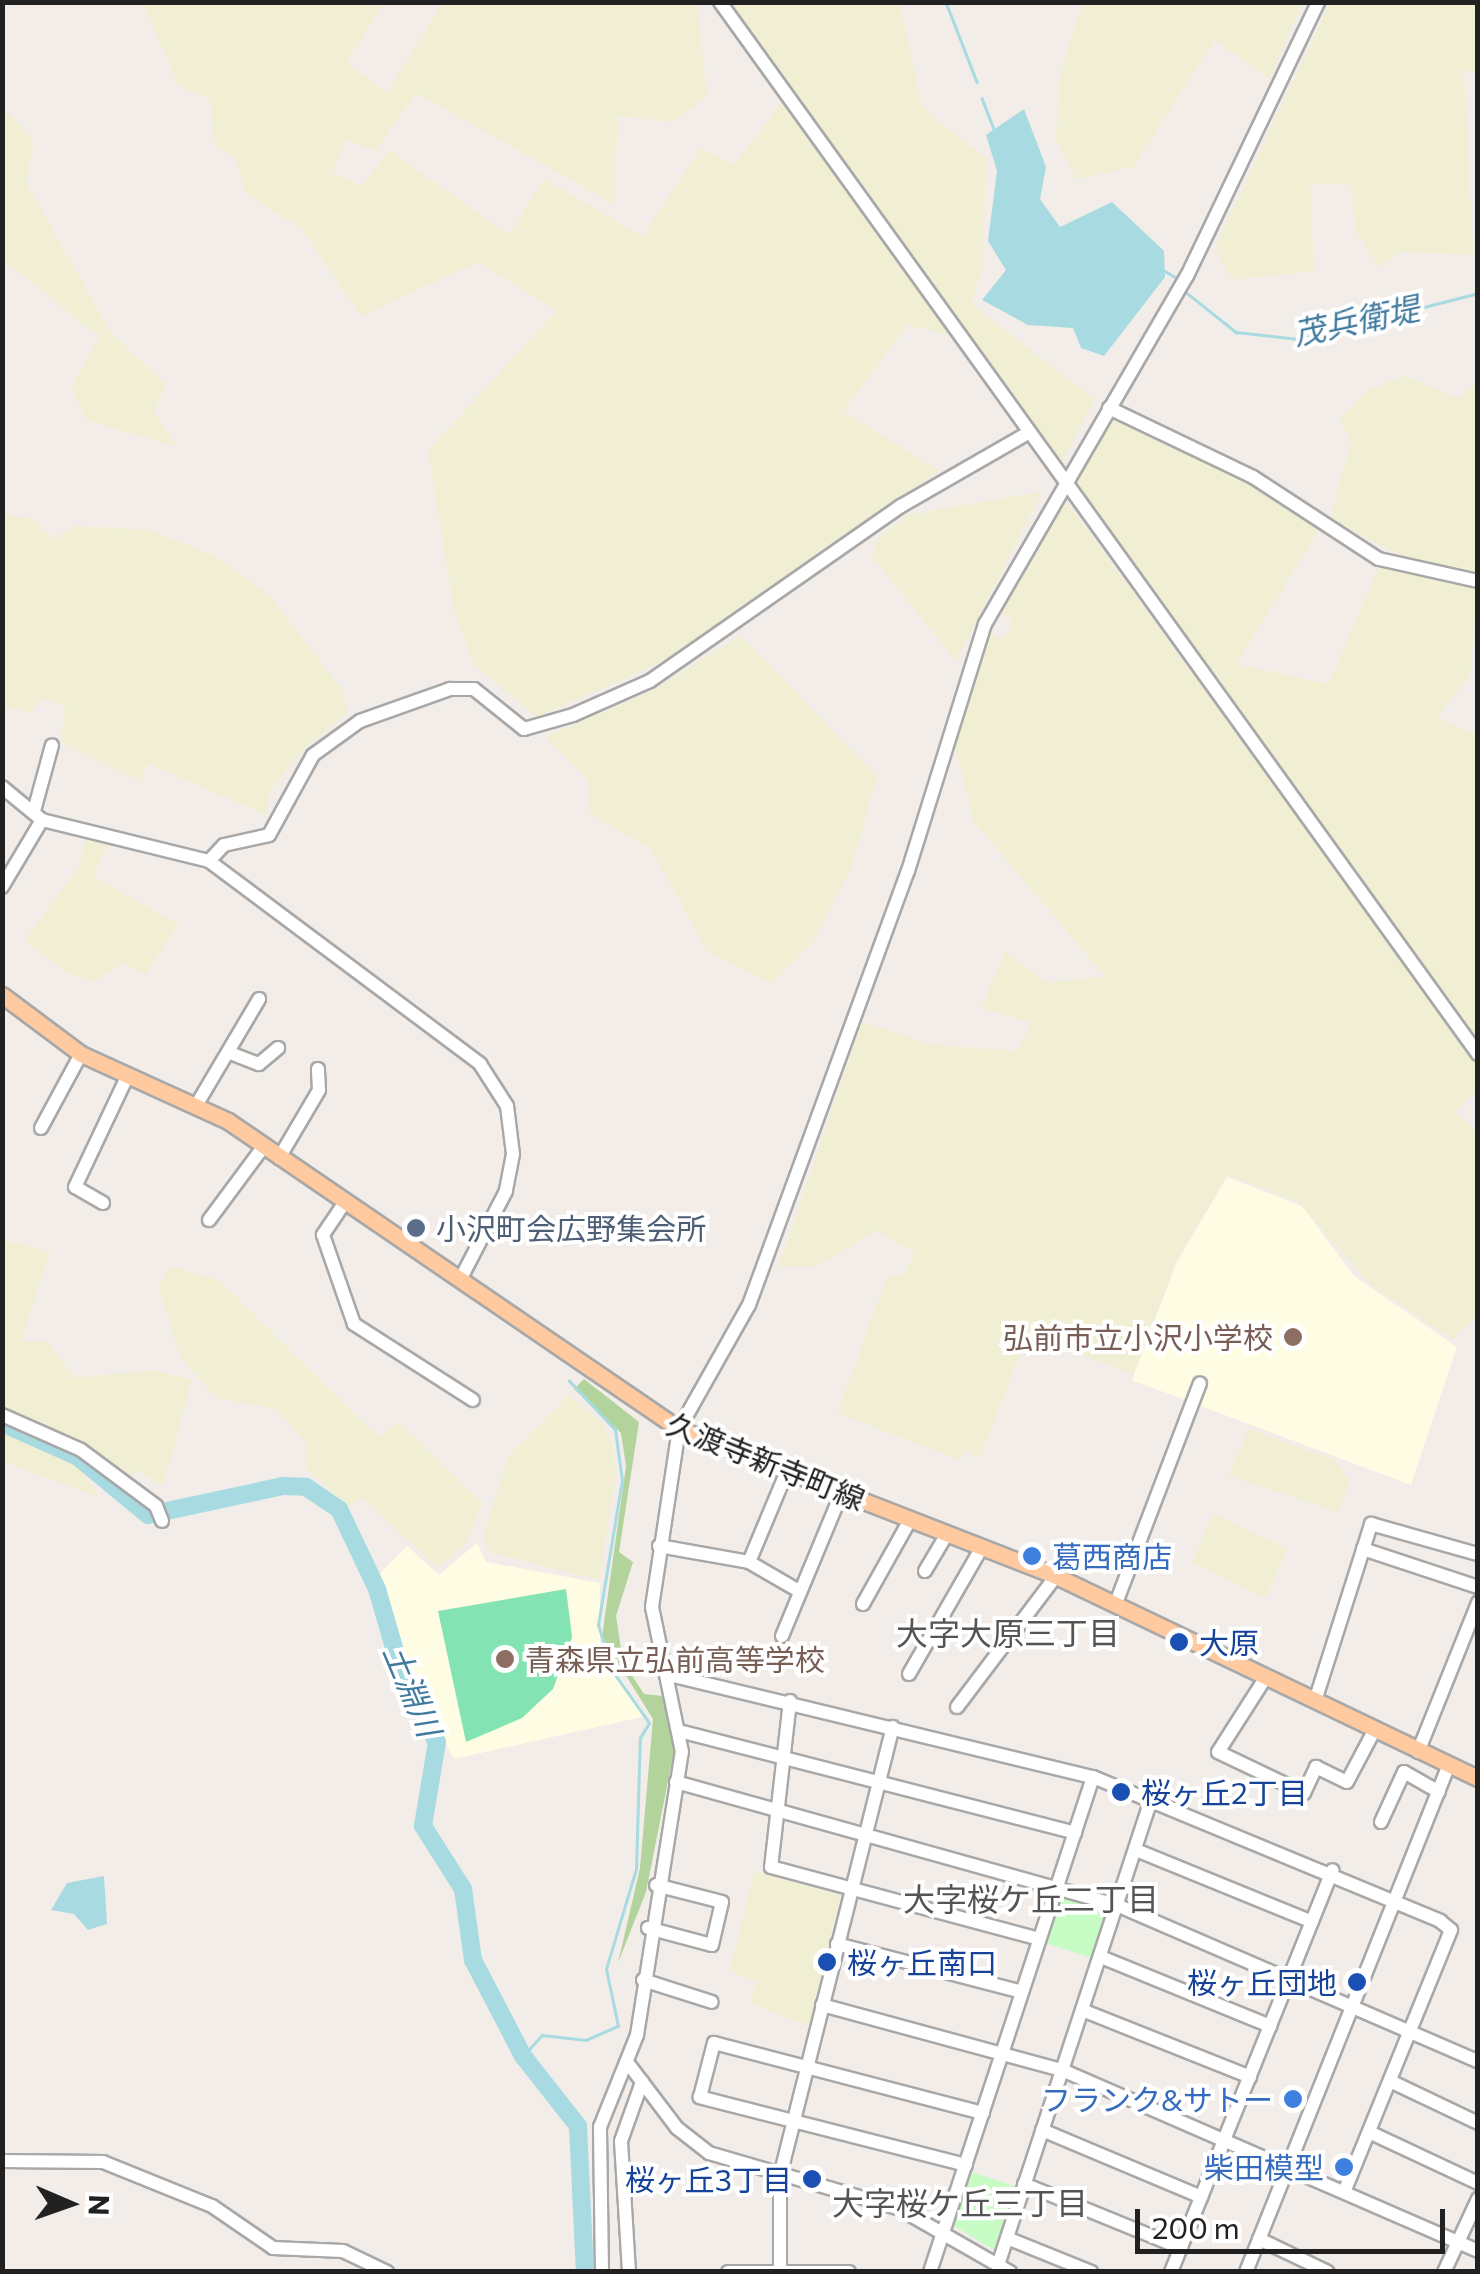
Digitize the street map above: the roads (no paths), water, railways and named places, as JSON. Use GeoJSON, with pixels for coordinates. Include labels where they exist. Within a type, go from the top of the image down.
{"type":"FeatureCollection","features":[{"type":"Feature","properties":{"kind":"main road","name":"久渡寺新寺町線"},"geometry":{"type":"LineString","coordinates":[[2,995],[82,1054],[197,1104],[264,1146],[343,1205],[679,1429],[1056,1576],[1374,1732],[1478,1778]]}},
{"type":"Feature","properties":{"kind":"street"},"geometry":{"type":"LineString","coordinates":[[720,2],[1478,1054]]}},
{"type":"Feature","properties":{"kind":"street"},"geometry":{"type":"LineString","coordinates":[[602,2272],[600,2127],[627,2062],[682,1732],[654,1628],[659,1546],[679,1429],[766,1259],[908,871],[962,679],[1063,479],[1109,408],[1240,176],[1318,2]]}},
{"type":"Feature","properties":{"kind":"street"},"geometry":{"type":"LineString","coordinates":[[1109,408],[1253,477],[1380,559],[1478,582]]}},
{"type":"Feature","properties":{"kind":"street"},"geometry":{"type":"LineString","coordinates":[[209,861],[224,845],[270,835],[313,754],[360,721],[450,688],[474,689],[524,728],[573,715],[650,682],[900,506],[1028,433]]}},
{"type":"Feature","properties":{"kind":"street"},"geometry":{"type":"LineString","coordinates":[[5,879],[38,816],[52,744]]}},
{"type":"Feature","properties":{"kind":"street"},"geometry":{"type":"LineString","coordinates":[[2,787],[38,816],[209,861],[347,957],[501,1092],[513,1128],[506,1191],[460,1280]]}},
{"type":"Feature","properties":{"kind":"street"},"geometry":{"type":"LineString","coordinates":[[197,1104],[260,1000]]}},
{"type":"Feature","properties":{"kind":"street"},"geometry":{"type":"LineString","coordinates":[[230,1052],[258,1064],[278,1048]]}},
{"type":"Feature","properties":{"kind":"street"},"geometry":{"type":"LineString","coordinates":[[42,1128],[82,1054]]}},
{"type":"Feature","properties":{"kind":"street"},"geometry":{"type":"LineString","coordinates":[[279,1158],[320,1090],[318,1068]]}},
{"type":"Feature","properties":{"kind":"street"},"geometry":{"type":"LineString","coordinates":[[103,1203],[75,1187],[128,1076]]}},
{"type":"Feature","properties":{"kind":"street"},"geometry":{"type":"LineString","coordinates":[[210,1220],[264,1146]]}},
{"type":"Feature","properties":{"kind":"street"},"geometry":{"type":"LineString","coordinates":[[343,1205],[324,1235],[354,1324],[472,1400]]}},
{"type":"Feature","properties":{"kind":"street"},"geometry":{"type":"LineString","coordinates":[[1116,1603],[1200,1383]]}},
{"type":"Feature","properties":{"kind":"street"},"geometry":{"type":"LineString","coordinates":[[2,1416],[70,1444],[161,1516]]}},
{"type":"Feature","properties":{"kind":"street"},"geometry":{"type":"LineString","coordinates":[[750,1562],[788,1471]]}},
{"type":"Feature","properties":{"kind":"street"},"geometry":{"type":"LineString","coordinates":[[782,1636],[842,1492]]}},
{"type":"Feature","properties":{"kind":"street"},"geometry":{"type":"LineString","coordinates":[[863,1604],[910,1520]]}},
{"type":"Feature","properties":{"kind":"street"},"geometry":{"type":"LineString","coordinates":[[1315,1701],[1372,1524],[1478,1554]]}},
{"type":"Feature","properties":{"kind":"street"},"geometry":{"type":"LineString","coordinates":[[925,1571],[947,1534]]}},
{"type":"Feature","properties":{"kind":"street"},"geometry":{"type":"LineString","coordinates":[[659,1546],[750,1562],[799,1590]]}},
{"type":"Feature","properties":{"kind":"street"},"geometry":{"type":"LineString","coordinates":[[909,1674],[982,1546]]}},
{"type":"Feature","properties":{"kind":"street"},"geometry":{"type":"LineString","coordinates":[[1363,1549],[1478,1587]]}},
{"type":"Feature","properties":{"kind":"street"},"geometry":{"type":"LineString","coordinates":[[957,1708],[1056,1576]]}},
{"type":"Feature","properties":{"kind":"street"},"geometry":{"type":"LineString","coordinates":[[1418,1752],[1477,1609]]}},
{"type":"Feature","properties":{"kind":"street"},"geometry":{"type":"LineString","coordinates":[[670,1676],[790,1701],[1093,1777],[1152,1796],[1396,1898],[1450,1930],[1345,2190]]}},
{"type":"Feature","properties":{"kind":"street"},"geometry":{"type":"LineString","coordinates":[[1266,1677],[1218,1752],[1304,1793],[1316,1766],[1347,1782],[1374,1732]]}},
{"type":"Feature","properties":{"kind":"street"},"geometry":{"type":"LineString","coordinates":[[790,1701],[771,1867],[1040,1939]]}},
{"type":"Feature","properties":{"kind":"street"},"geometry":{"type":"LineString","coordinates":[[780,2270],[780,2176],[893,1727]]}},
{"type":"Feature","properties":{"kind":"street"},"geometry":{"type":"LineString","coordinates":[[682,1732],[1074,1833]]}},
{"type":"Feature","properties":{"kind":"street"},"geometry":{"type":"LineString","coordinates":[[1246,2272],[1448,1767]]}},
{"type":"Feature","properties":{"kind":"street"},"geometry":{"type":"LineString","coordinates":[[1381,1822],[1404,1772],[1439,1792]]}},
{"type":"Feature","properties":{"kind":"street"},"geometry":{"type":"LineString","coordinates":[[930,2272],[1093,1777]]}},
{"type":"Feature","properties":{"kind":"street"},"geometry":{"type":"LineString","coordinates":[[676,1782],[1118,1906],[1354,2002],[1478,2061]]}},
{"type":"Feature","properties":{"kind":"street"},"geometry":{"type":"LineString","coordinates":[[627,2062],[696,2146],[944,2229],[1004,2267],[1007,2238],[1152,1796]]}},
{"type":"Feature","properties":{"kind":"street"},"geometry":{"type":"LineString","coordinates":[[1136,1850],[1312,1922]]}},
{"type":"Feature","properties":{"kind":"street"},"geometry":{"type":"LineString","coordinates":[[1171,2272],[1332,1870]]}},
{"type":"Feature","properties":{"kind":"street"},"geometry":{"type":"LineString","coordinates":[[648,1928],[712,1945],[722,1902],[656,1885]]}},
{"type":"Feature","properties":{"kind":"street"},"geometry":{"type":"LineString","coordinates":[[838,1944],[1022,1992]]}},
{"type":"Feature","properties":{"kind":"street"},"geometry":{"type":"LineString","coordinates":[[1101,1957],[1270,2026]]}},
{"type":"Feature","properties":{"kind":"street"},"geometry":{"type":"LineString","coordinates":[[643,1980],[712,2002]]}},
{"type":"Feature","properties":{"kind":"street"},"geometry":{"type":"LineString","coordinates":[[822,2005],[1062,2070],[1290,2164],[1478,2250]]}},
{"type":"Feature","properties":{"kind":"street"},"geometry":{"type":"LineString","coordinates":[[1082,2010],[1250,2077]]}},
{"type":"Feature","properties":{"kind":"street"},"geometry":{"type":"LineString","coordinates":[[966,2164],[700,2097],[714,2043],[983,2113]]}},
{"type":"Feature","properties":{"kind":"street"},"geometry":{"type":"LineString","coordinates":[[1390,2081],[1478,2123]]}},
{"type":"Feature","properties":{"kind":"street"},"geometry":{"type":"LineString","coordinates":[[629,2272],[622,2141],[642,2082]]}},
{"type":"Feature","properties":{"kind":"street"},"geometry":{"type":"LineString","coordinates":[[1042,2130],[1201,2197]]}},
{"type":"Feature","properties":{"kind":"street"},"geometry":{"type":"LineString","coordinates":[[1369,2132],[1478,2183]]}},
{"type":"Feature","properties":{"kind":"street"},"geometry":{"type":"LineString","coordinates":[[2,2161],[103,2162],[212,2206],[273,2248],[344,2250],[387,2272]]}},
{"type":"Feature","properties":{"kind":"street"},"geometry":{"type":"LineString","coordinates":[[1024,2184],[1181,2248]]}},
{"type":"Feature","properties":{"kind":"street"},"geometry":{"type":"LineString","coordinates":[[1444,2272],[1478,2198]]}},
{"type":"Feature","properties":{"kind":"street"},"geometry":{"type":"LineString","coordinates":[[1007,2238],[1091,2272]]}},
{"type":"Feature","properties":{"kind":"street"},"geometry":{"type":"LineString","coordinates":[[1259,2239],[1328,2272]]}},
{"type":"Feature","properties":{"kind":"street"},"geometry":{"type":"LineString","coordinates":[[728,2272],[849,2272]]}},
{"type":"Feature","properties":{"kind":"water"},"geometry":{"type":"Polygon","coordinates":[[[1024,109],[1046,167],[1040,199],[1060,227],[1112,202],[1164,251],[1165,277],[1104,356],[1081,348],[1073,328],[1028,325],[982,300],[1006,270],[988,241],[997,171],[986,135],[1024,109]]]}},
{"type":"Feature","properties":{"kind":"water"},"geometry":{"type":"Polygon","coordinates":[[[104,1876],[107,1924],[88,1930],[74,1914],[51,1910],[67,1883],[104,1876]]]}},
{"type":"Feature","properties":{"kind":"waterway","name":"茂兵衛堤"},"geometry":{"type":"LineString","coordinates":[[946,2],[977,82]]}},
{"type":"Feature","properties":{"kind":"waterway","name":"茂兵衛堤"},"geometry":{"type":"LineString","coordinates":[[982,98],[994,130]]}},
{"type":"Feature","properties":{"kind":"waterway","name":"茂兵衛堤"},"geometry":{"type":"LineString","coordinates":[[1165,271],[1175,277]]}},
{"type":"Feature","properties":{"kind":"waterway","name":"茂兵衛堤"},"geometry":{"type":"LineString","coordinates":[[1187,293],[1236,332],[1298,339],[1478,293]]}},
{"type":"Feature","properties":{"kind":"waterway"},"geometry":{"type":"LineString","coordinates":[[523,2056],[542,2035],[586,2040],[618,2026],[606,1969],[636,1869],[640,1738],[649,1723],[613,1672],[598,1625],[622,1480],[615,1430],[569,1381]]}},
{"type":"Feature","properties":{"kind":"waterway","name":"土淵川"},"geometry":{"type":"LineString","coordinates":[[2,1423],[78,1457],[148,1515],[283,1486],[306,1487],[339,1509],[377,1589],[406,1689],[437,1742],[423,1826],[463,1889],[473,1960],[523,2056],[578,2126],[585,2272]]}},
{"type":"Feature","properties":{"kind":"place","name":"小沢町会広野集会所"},"geometry":{"type":"Point","coordinates":[416,1228]}},
{"type":"Feature","properties":{"kind":"place","name":"弘前市立小沢小学校"},"geometry":{"type":"Point","coordinates":[1293,1337]}},
{"type":"Feature","properties":{"kind":"place","name":"葛西商店"},"geometry":{"type":"Point","coordinates":[1032,1556]}},
{"type":"Feature","properties":{"kind":"place","name":"大原"},"geometry":{"type":"Point","coordinates":[1179,1642]}},
{"type":"Feature","properties":{"kind":"place","name":"青森県立弘前高等学校"},"geometry":{"type":"Point","coordinates":[505,1659]}},
{"type":"Feature","properties":{"kind":"place","name":"桜ヶ丘2丁目"},"geometry":{"type":"Point","coordinates":[1121,1792]}},
{"type":"Feature","properties":{"kind":"place","name":"桜ヶ丘南口"},"geometry":{"type":"Point","coordinates":[827,1962]}},
{"type":"Feature","properties":{"kind":"place","name":"桜ヶ丘団地"},"geometry":{"type":"Point","coordinates":[1357,1982]}},
{"type":"Feature","properties":{"kind":"place","name":"フランク&サトー"},"geometry":{"type":"Point","coordinates":[1293,2099]}},
{"type":"Feature","properties":{"kind":"place","name":"柴田模型"},"geometry":{"type":"Point","coordinates":[1344,2167]}},
{"type":"Feature","properties":{"kind":"place","name":"桜ヶ丘3丁目"},"geometry":{"type":"Point","coordinates":[812,2179]}},
{"type":"Feature","properties":{"kind":"district","name":"大字大原三丁目"},"geometry":{"type":"Point","coordinates":[1008,1632]}},
{"type":"Feature","properties":{"kind":"district","name":"大字桜ケ丘二丁目"},"geometry":{"type":"Point","coordinates":[1031,1898]}},
{"type":"Feature","properties":{"kind":"district","name":"大字桜ケ丘三丁目"},"geometry":{"type":"Point","coordinates":[960,2202]}}]}
